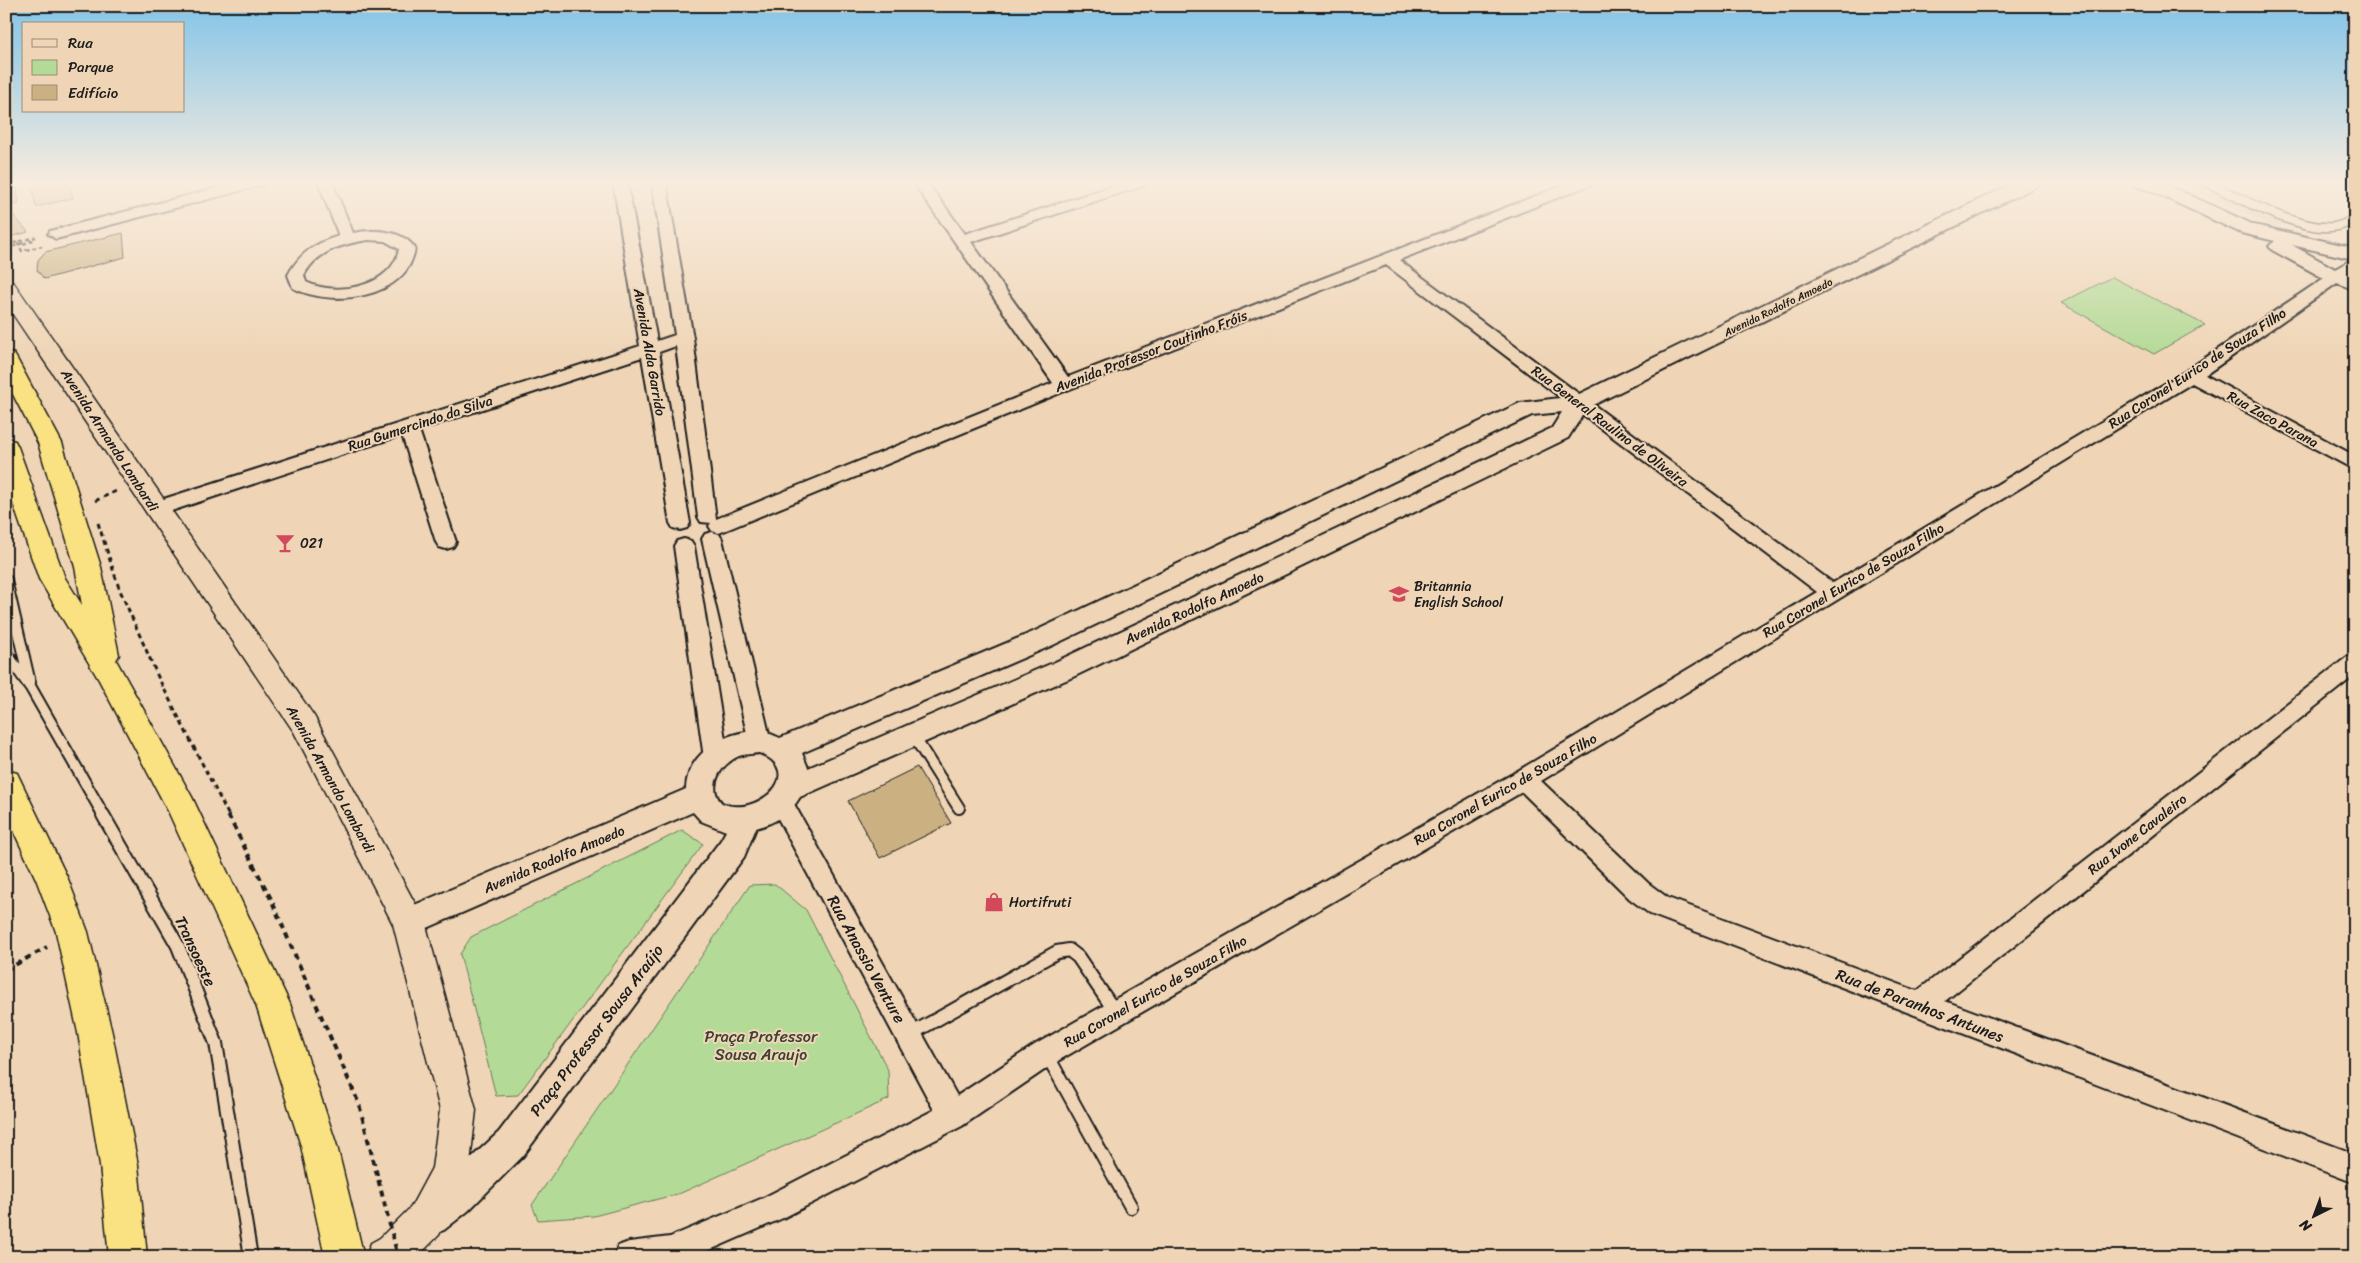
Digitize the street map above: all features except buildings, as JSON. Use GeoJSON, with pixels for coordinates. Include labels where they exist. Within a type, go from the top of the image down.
{"type":"FeatureCollection","features":[{"type":"Feature","properties":{"kind":"highway"},"geometry":{"type":"LineString","coordinates":[[6,359],[50,443],[88,567],[109,673]]}},
{"type":"Feature","properties":{"kind":"highway"},"geometry":{"type":"LineString","coordinates":[[6,447],[52,579],[109,673],[182,806],[273,1004],[320,1146],[345,1257]]}},
{"type":"Feature","properties":{"kind":"highway"},"geometry":{"type":"LineString","coordinates":[[6,782],[52,879],[72,932],[95,1033],[119,1165],[128,1257]]}},
{"type":"Feature","properties":{"kind":"main road","name":"Avenida Armando Lombardi"},"geometry":{"type":"LineString","coordinates":[[6,288],[70,379],[155,509],[304,724],[409,922],[458,1110],[450,1172],[425,1221],[394,1252],[385,1257]]}},
{"type":"Feature","properties":{"kind":"street"},"geometry":{"type":"LineString","coordinates":[[339,241],[311,254],[300,264],[296,275],[299,285],[310,291],[327,294],[348,293],[369,288],[387,279],[401,268],[408,258],[407,248],[400,241]]}},
{"type":"Feature","properties":{"kind":"street","name":"Avenida Alda Garrido"},"geometry":{"type":"LineString","coordinates":[[630,241],[680,523],[675,529],[674,536],[677,542],[684,546]]}},
{"type":"Feature","properties":{"kind":"street"},"geometry":{"type":"LineString","coordinates":[[668,241],[713,527],[771,746]]}},
{"type":"Feature","properties":{"kind":"street"},"geometry":{"type":"LineString","coordinates":[[963,241],[1064,384]]}},
{"type":"Feature","properties":{"kind":"street","name":"Avenida Professor Coutinho Fróis"},"geometry":{"type":"LineString","coordinates":[[713,527],[1064,384],[1437,241]]}},
{"type":"Feature","properties":{"kind":"street","name":"Avenida Rodolfo Amoedo"},"geometry":{"type":"LineString","coordinates":[[771,746],[1042,640],[1528,408],[1579,403],[1910,241]]}},
{"type":"Feature","properties":{"kind":"street"},"geometry":{"type":"LineString","coordinates":[[2270,241],[2355,285]]}},
{"type":"Feature","properties":{"kind":"street"},"geometry":{"type":"LineString","coordinates":[[2299,241],[2355,254]]}},
{"type":"Feature","properties":{"kind":"street","name":"Rua General Raulino de Oliveira"},"geometry":{"type":"LineString","coordinates":[[1389,260],[1832,593]]}},
{"type":"Feature","properties":{"kind":"street","name":"Rua Coronel Eurico de Souza Filho"},"geometry":{"type":"LineString","coordinates":[[629,1257],[670,1252],[772,1208],[952,1116],[1046,1053],[1524,779],[2192,375],[2336,276],[2355,265]]}},
{"type":"Feature","properties":{"kind":"street","name":"Rua Gumercindo da Silva"},"geometry":{"type":"LineString","coordinates":[[155,509],[684,338]]}},
{"type":"Feature","properties":{"kind":"street","name":"Rua Zaco Parana"},"geometry":{"type":"LineString","coordinates":[[2192,375],[2355,464]]}},
{"type":"Feature","properties":{"kind":"street","name":"Avenida Rodolfo Amoedo"},"geometry":{"type":"LineString","coordinates":[[787,795],[914,735],[1065,669],[1560,433],[1579,403]]}},
{"type":"Feature","properties":{"kind":"street"},"geometry":{"type":"LineString","coordinates":[[409,427],[446,542]]}},
{"type":"Feature","properties":{"kind":"street"},"geometry":{"type":"LineString","coordinates":[[680,523],[689,518],[713,527]]}},
{"type":"Feature","properties":{"kind":"street"},"geometry":{"type":"LineString","coordinates":[[713,527],[693,546],[684,546],[716,758]]}},
{"type":"Feature","properties":{"kind":"street"},"geometry":{"type":"LineString","coordinates":[[1042,640],[1065,669]]}},
{"type":"Feature","properties":{"kind":"street","name":"Rua Ivone Cavaleiro"},"geometry":{"type":"LineString","coordinates":[[1920,1005],[2355,663]]}},
{"type":"Feature","properties":{"kind":"street"},"geometry":{"type":"LineString","coordinates":[[745,743],[771,746],[792,760],[795,773],[787,795],[761,815],[745,820],[729,820],[716,816],[705,807],[700,796],[699,783],[705,770],[716,758],[729,749],[745,743]]}},
{"type":"Feature","properties":{"kind":"street","name":"Rua de Paranhos Antunes"},"geometry":{"type":"LineString","coordinates":[[1524,779],[1639,891],[1659,906],[2355,1169]]}},
{"type":"Feature","properties":{"kind":"street","name":"Rua Anassio Venture"},"geometry":{"type":"LineString","coordinates":[[787,795],[952,1116]]}},
{"type":"Feature","properties":{"kind":"street","name":"Avenida Rodolfo Amoedo"},"geometry":{"type":"LineString","coordinates":[[409,922],[700,796]]}},
{"type":"Feature","properties":{"kind":"street","name":"Praça Professor Sousa Araújo"},"geometry":{"type":"LineString","coordinates":[[425,1221],[455,1198],[511,1144],[733,848],[745,820]]}},
{"type":"Feature","properties":{"kind":"lane","name":"Transoeste"},"geometry":{"type":"LineString","coordinates":[[6,580],[31,688]]}},
{"type":"Feature","properties":{"kind":"lane","name":"Transoeste"},"geometry":{"type":"LineString","coordinates":[[6,653],[31,688],[178,946],[216,1043],[251,1257]]}},
{"type":"Feature","properties":{"kind":"lane"},"geometry":{"type":"LineString","coordinates":[[914,735],[959,808]]}},
{"type":"Feature","properties":{"kind":"lane"},"geometry":{"type":"LineString","coordinates":[[909,1035],[1057,952],[1069,950],[1078,956],[1116,1013]]}},
{"type":"Feature","properties":{"kind":"lane"},"geometry":{"type":"LineString","coordinates":[[1046,1053],[1131,1207]]}},
{"type":"Feature","properties":{"kind":"path"},"geometry":{"type":"LineString","coordinates":[[6,249],[32,241]]}},
{"type":"Feature","properties":{"kind":"path"},"geometry":{"type":"LineString","coordinates":[[6,245],[17,242],[22,251],[46,241]]}},
{"type":"Feature","properties":{"kind":"path"},"geometry":{"type":"LineString","coordinates":[[98,523],[119,588],[158,677],[271,899],[359,1104],[398,1257]]}},
{"type":"Feature","properties":{"kind":"path"},"geometry":{"type":"LineString","coordinates":[[6,970],[72,932]]}},
{"type":"Feature","properties":{"kind":"green space"},"geometry":{"type":"Polygon","coordinates":[[[2112,277],[2205,325],[2154,354],[2061,303],[2112,277]]]}},
{"type":"Feature","properties":{"kind":"green space"},"geometry":{"type":"Polygon","coordinates":[[[682,830],[703,844],[518,1095],[496,1096],[460,954],[471,937],[682,830]]]}},
{"type":"Feature","properties":{"kind":"green space","name":"Praça Professor Sousa Araujo"},"geometry":{"type":"Polygon","coordinates":[[[775,884],[806,910],[888,1070],[889,1099],[681,1193],[594,1216],[538,1220],[532,1205],[750,885],[775,884]]]}},
{"type":"Feature","properties":{"kind":"place","name":"021"},"geometry":{"type":"Point","coordinates":[285,543]}},
{"type":"Feature","properties":{"kind":"place","name":"Britannia English School"},"geometry":{"type":"Point","coordinates":[1399,594]}},
{"type":"Feature","properties":{"kind":"place","name":"Hortifruti"},"geometry":{"type":"Point","coordinates":[994,902]}}]}
